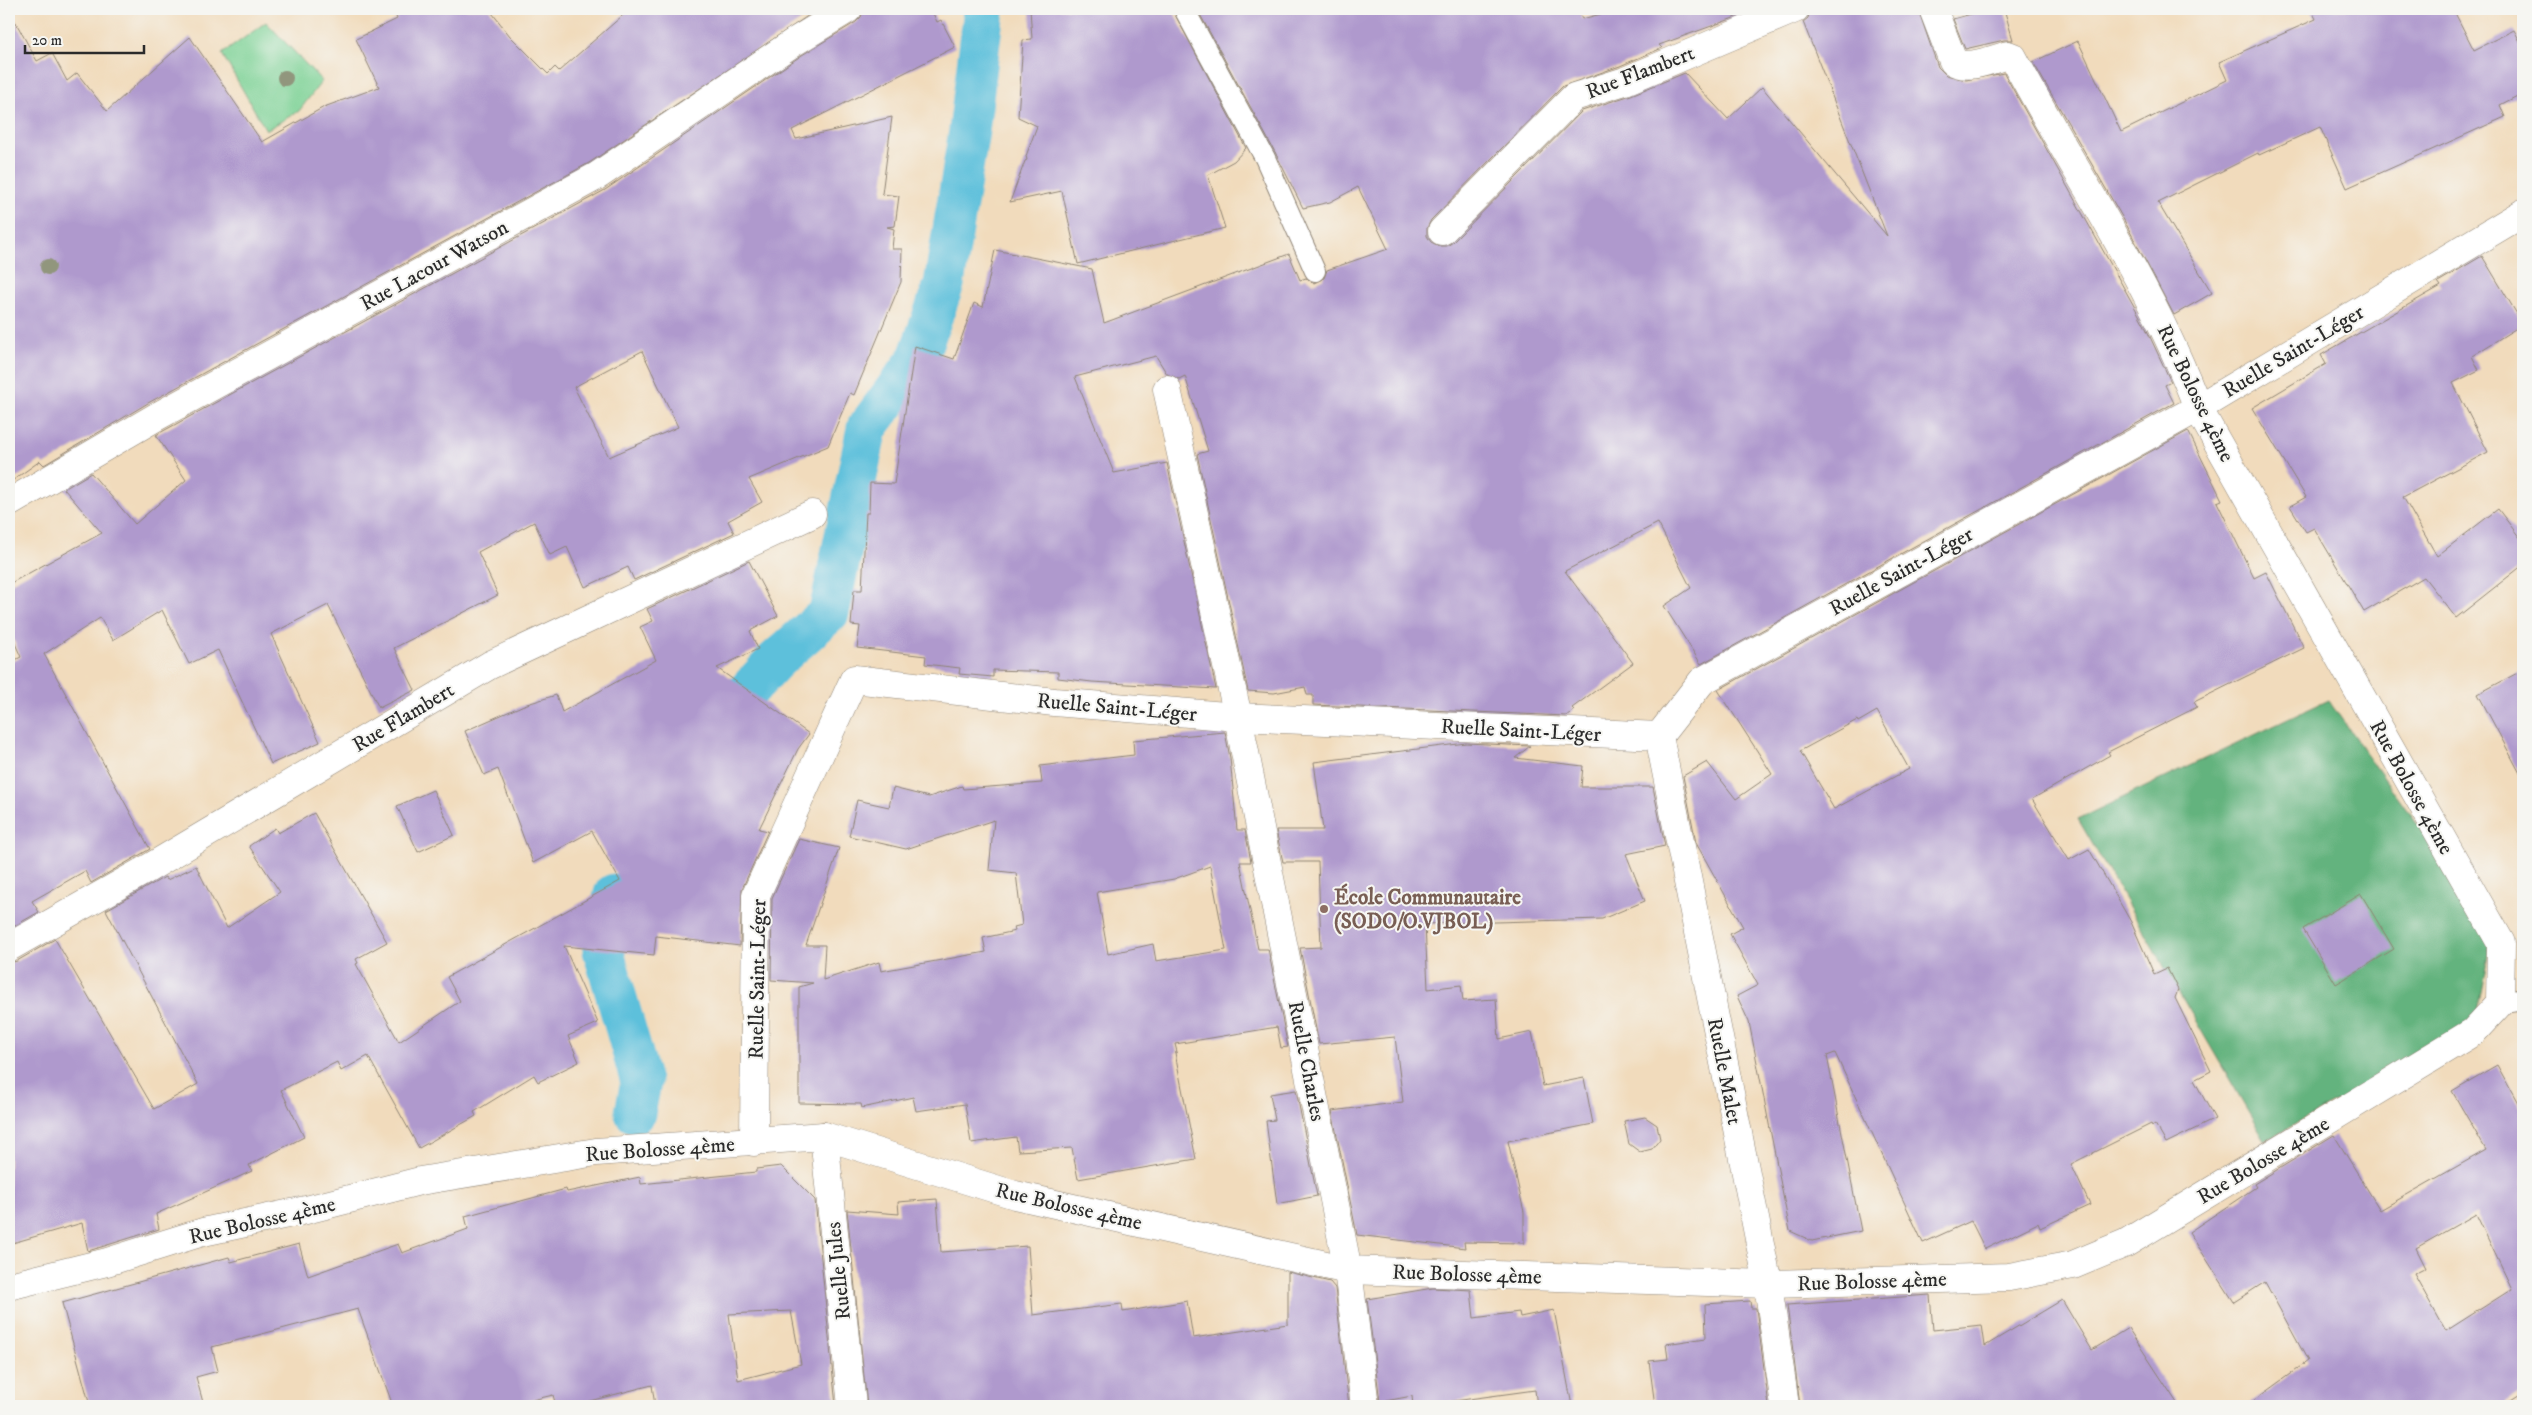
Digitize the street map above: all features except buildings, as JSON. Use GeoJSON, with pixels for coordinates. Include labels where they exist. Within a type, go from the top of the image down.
{"type":"FeatureCollection","features":[{"type":"Feature","properties":{"kind":"street","name":"Rue Lacour Watson"},"geometry":{"type":"LineString","coordinates":[[9,503],[156,417],[597,176],[794,42],[848,9]]}},
{"type":"Feature","properties":{"kind":"street","name":"Rue Flambert"},"geometry":{"type":"LineString","coordinates":[[1442,231],[1574,97],[1625,81],[1795,9]]}},
{"type":"Feature","properties":{"kind":"street","name":"Rue Bolosse 4ème"},"geometry":{"type":"LineString","coordinates":[[9,1286],[107,1262],[203,1232],[306,1210],[420,1181],[596,1152],[824,1136],[1015,1196],[1348,1270],[1768,1284],[2009,1277],[2073,1265],[2126,1243],[2473,1032],[2512,1001],[2501,943],[2198,408],[2182,365],[2149,296],[2013,57],[2008,55],[1967,65],[1958,65],[1954,61],[1933,9]]}},
{"type":"Feature","properties":{"kind":"street","name":"Ruelle Saint-Léger"},"geometry":{"type":"LineString","coordinates":[[754,1142],[756,895],[854,679],[1054,702],[1238,717],[1660,736],[1702,681],[2198,408],[2523,213]]}},
{"type":"Feature","properties":{"kind":"street","name":"Ruelle Charles"},"geometry":{"type":"LineString","coordinates":[[1167,389],[1238,717],[1348,1270],[1365,1406]]}},
{"type":"Feature","properties":{"kind":"street","name":"Rue Flambert"},"geometry":{"type":"LineString","coordinates":[[9,947],[149,868],[490,665],[812,514]]}},
{"type":"Feature","properties":{"kind":"street","name":"Ruelle Malet"},"geometry":{"type":"LineString","coordinates":[[1660,736],[1768,1284],[1785,1406]]}},
{"type":"Feature","properties":{"kind":"street","name":"Ruelle Jules"},"geometry":{"type":"LineString","coordinates":[[824,1136],[852,1406]]}},
{"type":"Feature","properties":{"kind":"lane"},"geometry":{"type":"LineString","coordinates":[[1184,9],[1265,158],[1314,271]]}},
{"type":"Feature","properties":{"kind":"green space"},"geometry":{"type":"Polygon","coordinates":[[[266,22],[322,81],[299,111],[266,130],[222,54],[266,22]]]}},
{"type":"Feature","properties":{"kind":"green space"},"geometry":{"type":"Polygon","coordinates":[[[2328,700],[2493,930],[2473,1032],[2265,1140],[2078,819],[2328,700]]]}},
{"type":"Feature","properties":{"kind":"waterway"},"geometry":{"type":"LineString","coordinates":[[710,732],[775,661],[829,613],[867,428],[917,360],[944,284],[969,131],[984,9]]}},
{"type":"Feature","properties":{"kind":"waterway"},"geometry":{"type":"LineString","coordinates":[[614,894],[603,950],[641,1082],[635,1113]]}},
{"type":"Feature","properties":{"kind":"place","name":"École Communautaire (SODO/O.VJBOL)"},"geometry":{"type":"Point","coordinates":[1324,909]}}]}
